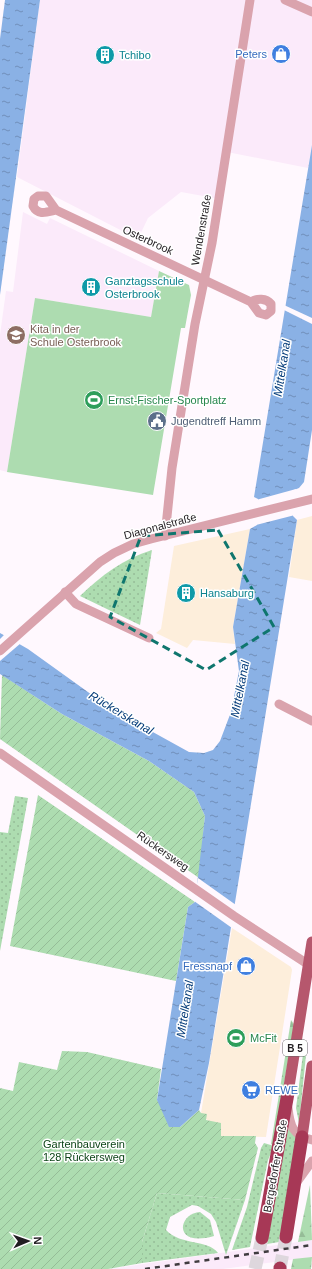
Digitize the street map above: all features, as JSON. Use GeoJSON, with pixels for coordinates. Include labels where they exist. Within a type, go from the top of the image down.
{"type":"FeatureCollection","features":[{"type":"Feature","properties":{"kind":"highway","name":"Bergedorfer Straße"},"geometry":{"type":"LineString","coordinates":[[262,1238],[288,1092]]}},
{"type":"Feature","properties":{"kind":"highway","name":"Bergedorfer Straße"},"geometry":{"type":"LineString","coordinates":[[286,1237],[295,1184],[307,1138]]}},
{"type":"Feature","properties":{"kind":"main road","name":"B 5"},"geometry":{"type":"LineString","coordinates":[[288,1092],[310,966],[312,942]]}},
{"type":"Feature","properties":{"kind":"main road","name":"B 5"},"geometry":{"type":"LineString","coordinates":[[307,1138],[312,1066]]}},
{"type":"Feature","properties":{"kind":"street","name":"Wendenstraße"},"geometry":{"type":"LineString","coordinates":[[165,536],[172,468],[196,324],[205,280],[250,0]]}},
{"type":"Feature","properties":{"kind":"street"},"geometry":{"type":"LineString","coordinates":[[285,0],[312,12]]}},
{"type":"Feature","properties":{"kind":"street","name":"Osterbrook"},"geometry":{"type":"LineString","coordinates":[[56,210],[251,302]]}},
{"type":"Feature","properties":{"kind":"street","name":"Diagonalstraße"},"geometry":{"type":"LineString","coordinates":[[0,651],[65,592],[100,562],[114,553],[134,544],[295,502],[312,499]]}},
{"type":"Feature","properties":{"kind":"street"},"geometry":{"type":"LineString","coordinates":[[65,592],[76,604],[149,638]]}},
{"type":"Feature","properties":{"kind":"street"},"geometry":{"type":"LineString","coordinates":[[279,704],[312,721]]}},
{"type":"Feature","properties":{"kind":"street","name":"Rückersweg"},"geometry":{"type":"LineString","coordinates":[[0,753],[234,916],[310,966]]}},
{"type":"Feature","properties":{"kind":"street"},"geometry":{"type":"LineString","coordinates":[[288,1092],[288,1106],[294,1132],[307,1138]]}},
{"type":"Feature","properties":{"kind":"street"},"geometry":{"type":"LineString","coordinates":[[295,1184],[312,1161]]}},
{"type":"Feature","properties":{"kind":"highlighted area"},"geometry":{"type":"Polygon","coordinates":[[[218,530],[274,627],[206,670],[110,617],[141,536],[218,530]]]}},
{"type":"Feature","properties":{"kind":"shaded area"},"geometry":{"type":"Polygon","coordinates":[[[40,0],[312,0],[312,145],[308,168],[227,152],[220,199],[181,192],[148,218],[138,239],[17,177],[40,0]]]}},
{"type":"Feature","properties":{"kind":"shaded area"},"geometry":{"type":"Polygon","coordinates":[[[23,212],[47,224],[50,218],[159,271],[151,317],[35,298],[7,472],[0,470],[0,335],[6,291],[13,292],[23,212]]]}},
{"type":"Feature","properties":{"kind":"shaded area"},"geometry":{"type":"Polygon","coordinates":[[[312,516],[312,581],[289,577],[297,520],[312,516]]]}},
{"type":"Feature","properties":{"kind":"shaded area"},"geometry":{"type":"Polygon","coordinates":[[[250,529],[233,627],[235,644],[193,640],[187,648],[156,633],[161,629],[174,546],[250,529]]]}},
{"type":"Feature","properties":{"kind":"shaded area"},"geometry":{"type":"Polygon","coordinates":[[[232,928],[291,967],[292,970],[266,1137],[221,1136],[201,1113],[232,928]]]}},
{"type":"Feature","properties":{"kind":"shaded area"},"geometry":{"type":"Polygon","coordinates":[[[312,1240],[312,1257],[223,1269],[108,1269],[312,1240]]]}},
{"type":"Feature","properties":{"kind":"green space","name":"Ernst-Fischer-Sportplatz"},"geometry":{"type":"Polygon","coordinates":[[[159,271],[189,285],[191,295],[185,328],[181,328],[153,495],[7,472],[35,298],[151,317],[159,271]]]}},
{"type":"Feature","properties":{"kind":"green space"},"geometry":{"type":"Polygon","coordinates":[[[152,550],[140,625],[80,596],[113,568],[152,550]]]}},
{"type":"Feature","properties":{"kind":"green space"},"geometry":{"type":"Polygon","coordinates":[[[2,675],[62,714],[149,761],[194,792],[205,816],[199,878],[0,739],[2,675]]]}},
{"type":"Feature","properties":{"kind":"green space"},"geometry":{"type":"Polygon","coordinates":[[[38,795],[195,902],[188,907],[176,981],[10,946],[38,795]]]}},
{"type":"Feature","properties":{"kind":"green space"},"geometry":{"type":"Polygon","coordinates":[[[15,796],[28,798],[0,951],[0,832],[8,833],[15,796]]]}},
{"type":"Feature","properties":{"kind":"green space"},"geometry":{"type":"Polygon","coordinates":[[[291,1020],[294,1024],[274,1146],[271,1144],[291,1020]]]}},
{"type":"Feature","properties":{"kind":"green space","name":"Gartenbauverein 128 Rückersweg"},"geometry":{"type":"Polygon","coordinates":[[[62,1051],[87,1052],[161,1069],[157,1100],[180,1127],[199,1110],[201,1113],[207,1114],[206,1120],[221,1123],[221,1136],[256,1136],[255,1143],[258,1148],[245,1200],[157,1193],[142,1242],[142,1263],[108,1269],[0,1269],[0,1088],[13,1091],[19,1062],[57,1070],[62,1051]]]}},
{"type":"Feature","properties":{"kind":"green space"},"geometry":{"type":"Polygon","coordinates":[[[303,1054],[306,1055],[299,1123],[296,1108],[303,1054]]]}},
{"type":"Feature","properties":{"kind":"green space"},"geometry":{"type":"Polygon","coordinates":[[[287,1127],[297,1138],[279,1242],[267,1244],[287,1127]]]}},
{"type":"Feature","properties":{"kind":"green space"},"geometry":{"type":"Polygon","coordinates":[[[264,1143],[274,1146],[268,1160],[250,1247],[232,1250],[247,1207],[261,1148],[264,1143]]]}},
{"type":"Feature","properties":{"kind":"green space"},"geometry":{"type":"Polygon","coordinates":[[[310,1185],[312,1240],[298,1242],[310,1185]]]}},
{"type":"Feature","properties":{"kind":"green space"},"geometry":{"type":"Polygon","coordinates":[[[157,1193],[245,1200],[226,1255],[216,1222],[211,1214],[198,1206],[192,1205],[170,1217],[166,1230],[172,1235],[186,1241],[208,1246],[218,1253],[142,1263],[142,1242],[157,1193]]]}},
{"type":"Feature","properties":{"kind":"green space"},"geometry":{"type":"Polygon","coordinates":[[[200,1212],[210,1220],[214,1236],[200,1238],[191,1237],[185,1234],[183,1229],[187,1218],[200,1212]]]}},
{"type":"Feature","properties":{"kind":"green space"},"geometry":{"type":"Polygon","coordinates":[[[312,1257],[311,1269],[291,1269],[293,1259],[312,1257]]]}},
{"type":"Feature","properties":{"kind":"water"},"geometry":{"type":"Polygon","coordinates":[[[5,0],[40,0],[0,295],[0,39],[5,0]]]}},
{"type":"Feature","properties":{"kind":"water","name":"Mittelkanal"},"geometry":{"type":"Polygon","coordinates":[[[312,145],[312,430],[304,482],[299,488],[294,490],[293,516],[297,520],[209,1063],[199,1110],[180,1127],[169,1127],[157,1100],[188,907],[195,902],[205,816],[194,792],[149,761],[62,714],[0,674],[0,633],[28,649],[113,710],[189,752],[204,753],[213,750],[220,741],[231,712],[239,671],[233,627],[250,529],[257,525],[258,499],[254,497],[312,145]]]}},
{"type":"Feature","properties":{"kind":"pier"},"geometry":{"type":"Polygon","coordinates":[[[284,305],[312,318],[312,324],[284,310],[284,305]]]}},
{"type":"Feature","properties":{"kind":"pier"},"geometry":{"type":"Polygon","coordinates":[[[296,489],[295,515],[256,525],[256,500],[296,489]]]}},
{"type":"Feature","properties":{"kind":"pier"},"geometry":{"type":"Polygon","coordinates":[[[5,634],[21,643],[0,661],[0,639],[5,634]]]}},
{"type":"Feature","properties":{"kind":"pier"},"geometry":{"type":"Polygon","coordinates":[[[198,878],[236,905],[232,928],[194,901],[198,878]]]}},
{"type":"Feature","properties":{"kind":"tunnel"},"geometry":{"type":"LineString","coordinates":[[280,1268],[286,1237]]}},
{"type":"Feature","properties":{"kind":"tunnel"},"geometry":{"type":"LineString","coordinates":[[255,1269],[262,1238]]}},
{"type":"Feature","properties":{"kind":"railway"},"geometry":{"type":"LineString","coordinates":[[145,1269],[312,1245]]}},
{"type":"Feature","properties":{"kind":"place","name":"Peters"},"geometry":{"type":"Point","coordinates":[281,54]}},
{"type":"Feature","properties":{"kind":"place","name":"Tchibo"},"geometry":{"type":"Point","coordinates":[105,55]}},
{"type":"Feature","properties":{"kind":"place","name":"Ganztagsschule Osterbrook"},"geometry":{"type":"Point","coordinates":[91,287]}},
{"type":"Feature","properties":{"kind":"place","name":"Kita in der Schule Osterbrook"},"geometry":{"type":"Point","coordinates":[16,335]}},
{"type":"Feature","properties":{"kind":"place","name":"Ernst-Fischer-Sportplatz"},"geometry":{"type":"Point","coordinates":[94,400]}},
{"type":"Feature","properties":{"kind":"place","name":"Jugendtreff Hamm"},"geometry":{"type":"Point","coordinates":[157,421]}},
{"type":"Feature","properties":{"kind":"place","name":"Hansaburg"},"geometry":{"type":"Point","coordinates":[186,593]}},
{"type":"Feature","properties":{"kind":"place","name":"Fressnapf"},"geometry":{"type":"Point","coordinates":[246,966]}},
{"type":"Feature","properties":{"kind":"place","name":"McFit"},"geometry":{"type":"Point","coordinates":[236,1038]}},
{"type":"Feature","properties":{"kind":"place","name":"REWE"},"geometry":{"type":"Point","coordinates":[251,1090]}},
{"type":"Feature","properties":{"kind":"water label","name":"Rückerskanal"},"geometry":{"type":"Point","coordinates":[121,713]}}]}
